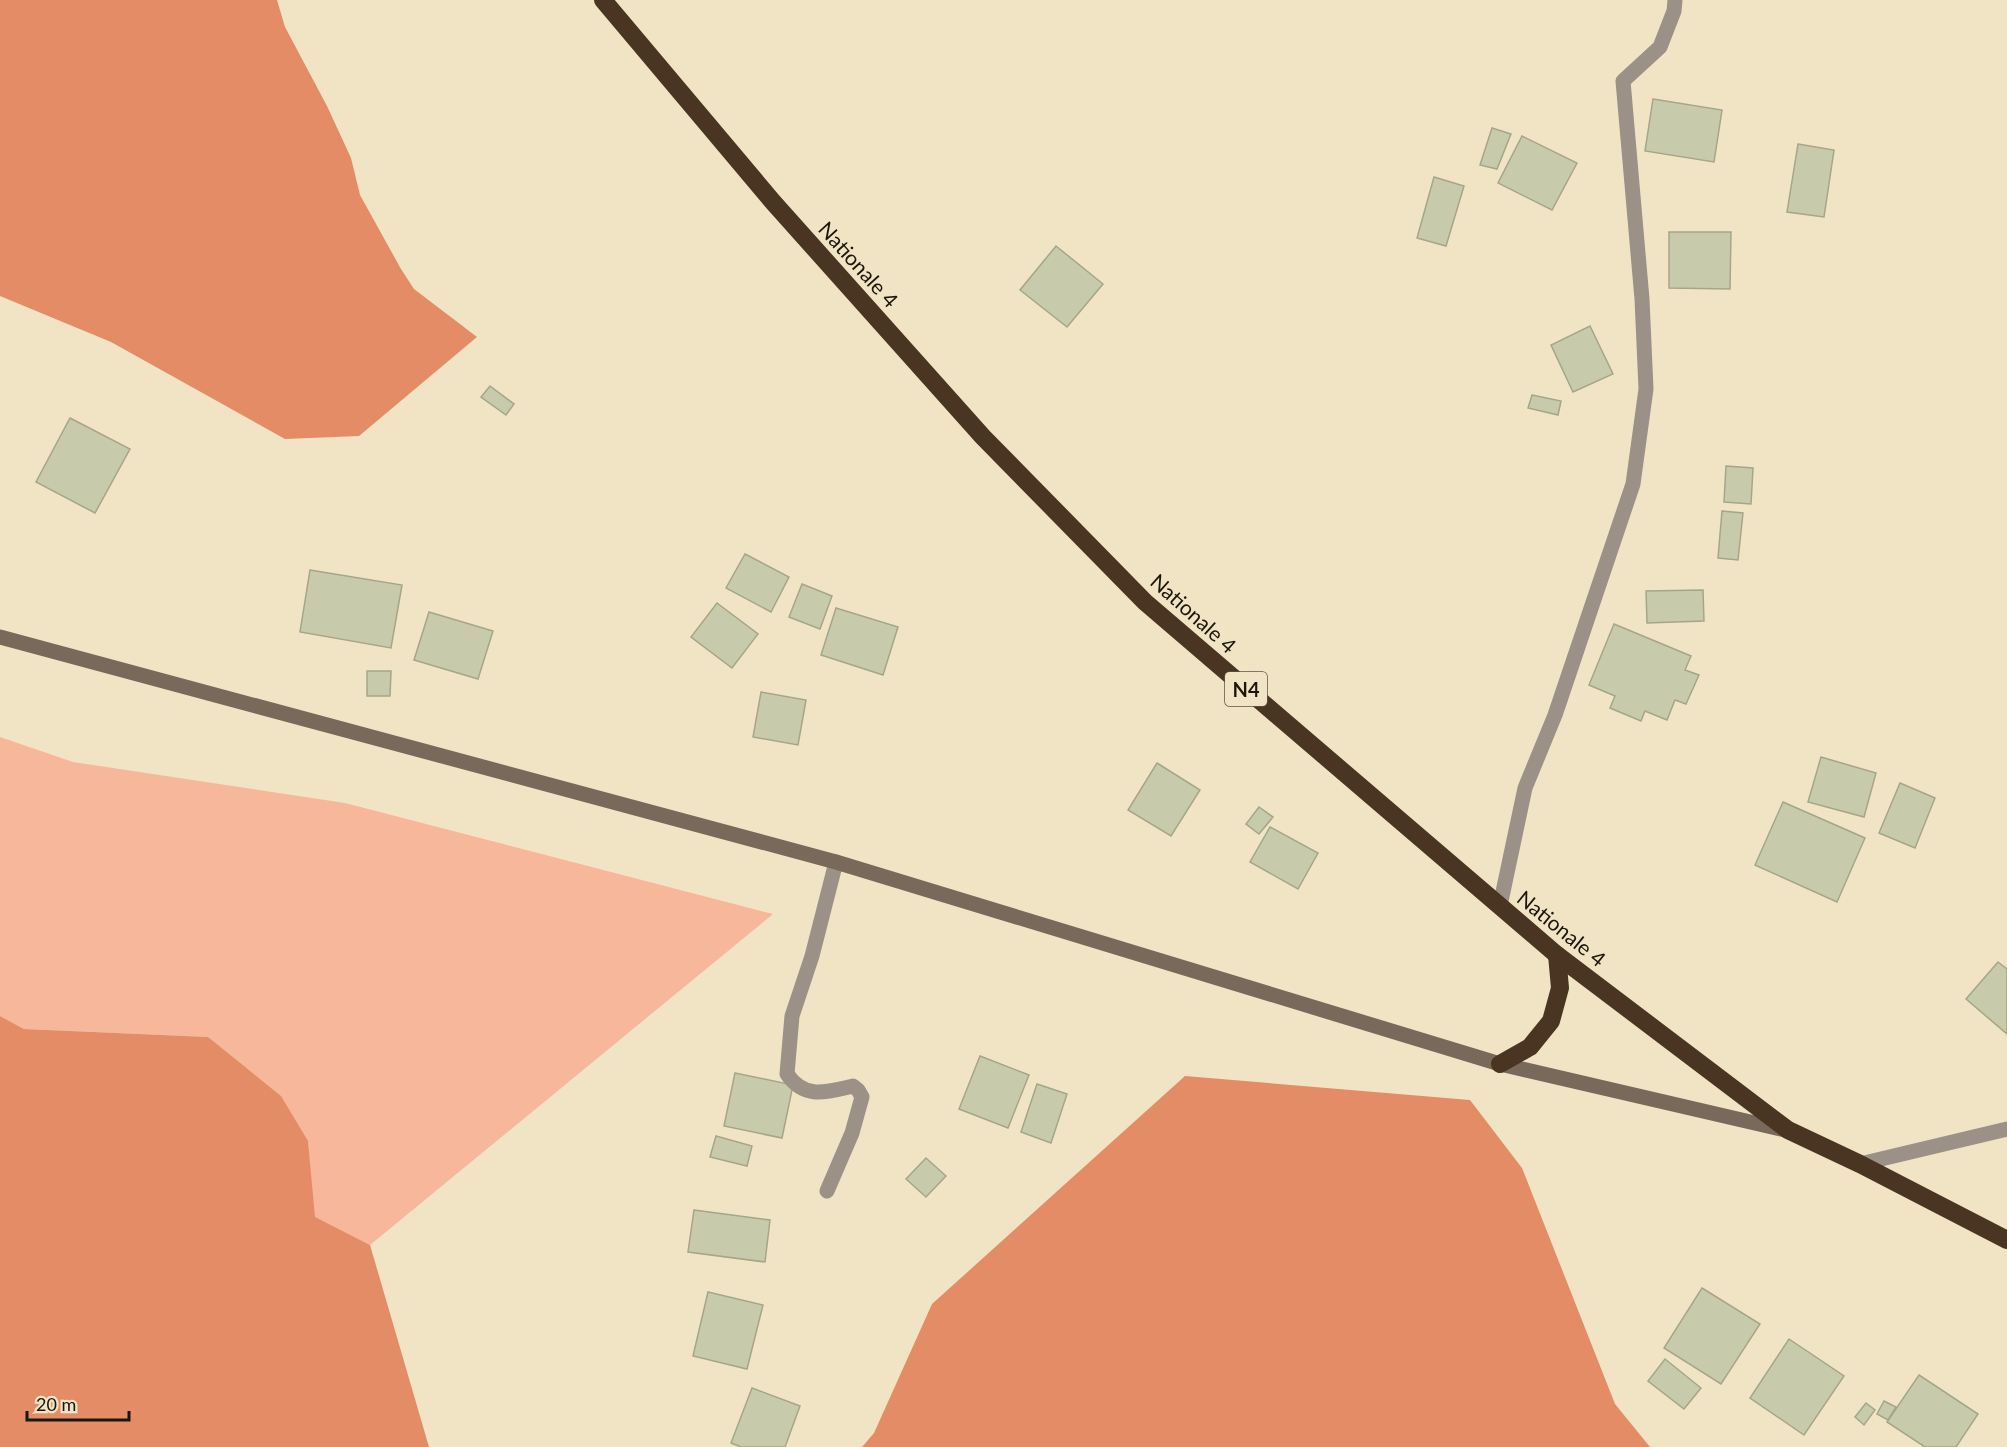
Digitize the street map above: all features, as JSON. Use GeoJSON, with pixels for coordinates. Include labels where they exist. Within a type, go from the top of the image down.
{"type":"FeatureCollection","features":[{"type":"Feature","properties":{"kind":"highway","name":"Nationale 4"},"geometry":{"type":"LineString","coordinates":[[603,0],[773,202],[982,437],[1145,602],[1557,955],[1788,1130],[1860,1164],[2007,1240]]}},
{"type":"Feature","properties":{"kind":"highway"},"geometry":{"type":"LineString","coordinates":[[1500,1064],[1530,1047],[1551,1021],[1560,988],[1557,955]]}},
{"type":"Feature","properties":{"kind":"main road"},"geometry":{"type":"LineString","coordinates":[[0,637],[836,862],[1500,1064],[1788,1130]]}},
{"type":"Feature","properties":{"kind":"street"},"geometry":{"type":"LineString","coordinates":[[1500,906],[1525,788],[1555,715],[1633,484],[1646,389],[1642,299],[1623,81],[1660,47],[1674,10],[1675,0]]}},
{"type":"Feature","properties":{"kind":"street"},"geometry":{"type":"LineString","coordinates":[[827,1191],[852,1133],[861,1097],[853,1086],[820,1093],[800,1089],[787,1074],[787,1066],[792,1016],[812,956],[836,862]]}},
{"type":"Feature","properties":{"kind":"street"},"geometry":{"type":"LineString","coordinates":[[1860,1164],[2007,1129]]}},
{"type":"Feature","properties":{"kind":"shaded area"},"geometry":{"type":"Polygon","coordinates":[[[0,0],[277,0],[285,27],[327,106],[351,158],[360,195],[401,269],[414,289],[477,337],[359,436],[285,439],[111,342],[0,296],[0,0]]]}},
{"type":"Feature","properties":{"kind":"shaded area"},"geometry":{"type":"Polygon","coordinates":[[[0,737],[73,762],[345,803],[773,914],[370,1245],[314,1217],[308,1141],[208,1037],[24,1029],[0,1016],[0,737]]]}},
{"type":"Feature","properties":{"kind":"shaded area"},"geometry":{"type":"Polygon","coordinates":[[[0,1016],[24,1029],[208,1037],[281,1096],[308,1141],[315,1217],[370,1245],[429,1447],[0,1447],[0,1016]]]}},
{"type":"Feature","properties":{"kind":"shaded area"},"geometry":{"type":"Polygon","coordinates":[[[1185,1076],[1470,1100],[1522,1168],[1615,1404],[1650,1447],[862,1447],[874,1433],[932,1304],[1185,1076]]]}},
{"type":"Feature","properties":{"kind":"building"},"geometry":{"type":"Polygon","coordinates":[[[1653,99],[1722,110],[1714,162],[1645,151],[1653,99]]]}},
{"type":"Feature","properties":{"kind":"building"},"geometry":{"type":"Polygon","coordinates":[[[1492,128],[1511,134],[1497,169],[1480,165],[1492,128]]]}},
{"type":"Feature","properties":{"kind":"building"},"geometry":{"type":"Polygon","coordinates":[[[1522,136],[1577,163],[1552,210],[1498,183],[1522,136]]]}},
{"type":"Feature","properties":{"kind":"building"},"geometry":{"type":"Polygon","coordinates":[[[1798,144],[1834,150],[1824,217],[1787,212],[1798,144]]]}},
{"type":"Feature","properties":{"kind":"building"},"geometry":{"type":"Polygon","coordinates":[[[1434,177],[1464,186],[1446,246],[1417,238],[1434,177]]]}},
{"type":"Feature","properties":{"kind":"building"},"geometry":{"type":"Polygon","coordinates":[[[1669,232],[1731,232],[1730,289],[1669,288],[1669,232]]]}},
{"type":"Feature","properties":{"kind":"building"},"geometry":{"type":"Polygon","coordinates":[[[1056,246],[1103,284],[1067,327],[1020,290],[1056,246]]]}},
{"type":"Feature","properties":{"kind":"building"},"geometry":{"type":"Polygon","coordinates":[[[1590,326],[1613,374],[1573,392],[1551,345],[1590,326]]]}},
{"type":"Feature","properties":{"kind":"building"},"geometry":{"type":"Polygon","coordinates":[[[490,386],[514,404],[506,415],[481,397],[490,386]]]}},
{"type":"Feature","properties":{"kind":"building"},"geometry":{"type":"Polygon","coordinates":[[[1532,395],[1561,401],[1558,415],[1528,408],[1532,395]]]}},
{"type":"Feature","properties":{"kind":"building"},"geometry":{"type":"Polygon","coordinates":[[[70,418],[130,449],[95,513],[36,482],[70,418]]]}},
{"type":"Feature","properties":{"kind":"building"},"geometry":{"type":"Polygon","coordinates":[[[1726,466],[1753,468],[1751,504],[1724,502],[1726,466]]]}},
{"type":"Feature","properties":{"kind":"building"},"geometry":{"type":"Polygon","coordinates":[[[1722,511],[1743,513],[1738,560],[1718,558],[1722,511]]]}},
{"type":"Feature","properties":{"kind":"building"},"geometry":{"type":"Polygon","coordinates":[[[745,554],[789,577],[771,612],[726,588],[745,554]]]}},
{"type":"Feature","properties":{"kind":"building"},"geometry":{"type":"Polygon","coordinates":[[[310,570],[402,585],[391,648],[300,632],[310,570]]]}},
{"type":"Feature","properties":{"kind":"building"},"geometry":{"type":"Polygon","coordinates":[[[802,584],[832,596],[820,629],[789,617],[802,584]]]}},
{"type":"Feature","properties":{"kind":"building"},"geometry":{"type":"Polygon","coordinates":[[[1703,590],[1704,621],[1647,623],[1646,591],[1703,590]]]}},
{"type":"Feature","properties":{"kind":"building"},"geometry":{"type":"Polygon","coordinates":[[[717,603],[758,634],[732,668],[691,637],[717,603]]]}},
{"type":"Feature","properties":{"kind":"building"},"geometry":{"type":"Polygon","coordinates":[[[836,608],[898,627],[883,675],[821,655],[836,608]]]}},
{"type":"Feature","properties":{"kind":"building"},"geometry":{"type":"Polygon","coordinates":[[[429,612],[493,631],[478,679],[414,660],[429,612]]]}},
{"type":"Feature","properties":{"kind":"building"},"geometry":{"type":"Polygon","coordinates":[[[1614,624],[1691,656],[1685,670],[1699,675],[1686,704],[1675,700],[1667,720],[1645,711],[1641,721],[1610,708],[1615,696],[1589,685],[1614,624]]]}},
{"type":"Feature","properties":{"kind":"building"},"geometry":{"type":"Polygon","coordinates":[[[367,671],[391,671],[390,696],[367,696],[367,671]]]}},
{"type":"Feature","properties":{"kind":"building"},"geometry":{"type":"Polygon","coordinates":[[[761,692],[806,700],[798,745],[753,737],[761,692]]]}},
{"type":"Feature","properties":{"kind":"building"},"geometry":{"type":"Polygon","coordinates":[[[1821,757],[1876,773],[1864,817],[1808,802],[1821,757]]]}},
{"type":"Feature","properties":{"kind":"building"},"geometry":{"type":"Polygon","coordinates":[[[1157,763],[1200,790],[1171,836],[1128,810],[1157,763]]]}},
{"type":"Feature","properties":{"kind":"building"},"geometry":{"type":"Polygon","coordinates":[[[1900,783],[1935,798],[1915,848],[1879,833],[1900,783]]]}},
{"type":"Feature","properties":{"kind":"building"},"geometry":{"type":"Polygon","coordinates":[[[1783,802],[1865,838],[1837,902],[1755,865],[1783,802]]]}},
{"type":"Feature","properties":{"kind":"building"},"geometry":{"type":"Polygon","coordinates":[[[1259,807],[1273,817],[1259,834],[1246,824],[1259,807]]]}},
{"type":"Feature","properties":{"kind":"building"},"geometry":{"type":"Polygon","coordinates":[[[1270,827],[1318,853],[1298,889],[1250,862],[1270,827]]]}},
{"type":"Feature","properties":{"kind":"building"},"geometry":{"type":"Polygon","coordinates":[[[1998,962],[2007,969],[2007,1034],[1966,999],[1998,962]]]}},
{"type":"Feature","properties":{"kind":"building"},"geometry":{"type":"Polygon","coordinates":[[[980,1056],[1029,1075],[1008,1128],[959,1109],[980,1056]]]}},
{"type":"Feature","properties":{"kind":"building"},"geometry":{"type":"Polygon","coordinates":[[[735,1073],[793,1085],[782,1138],[724,1126],[735,1073]]]}},
{"type":"Feature","properties":{"kind":"building"},"geometry":{"type":"Polygon","coordinates":[[[1037,1084],[1067,1094],[1051,1143],[1021,1132],[1037,1084]]]}},
{"type":"Feature","properties":{"kind":"building"},"geometry":{"type":"Polygon","coordinates":[[[716,1136],[752,1146],[747,1166],[710,1157],[716,1136]]]}},
{"type":"Feature","properties":{"kind":"building"},"geometry":{"type":"Polygon","coordinates":[[[926,1158],[946,1176],[926,1197],[906,1179],[926,1158]]]}},
{"type":"Feature","properties":{"kind":"building"},"geometry":{"type":"Polygon","coordinates":[[[694,1210],[770,1220],[765,1262],[688,1252],[694,1210]]]}},
{"type":"Feature","properties":{"kind":"building"},"geometry":{"type":"Polygon","coordinates":[[[1702,1288],[1760,1324],[1721,1384],[1664,1348],[1702,1288]]]}},
{"type":"Feature","properties":{"kind":"building"},"geometry":{"type":"Polygon","coordinates":[[[708,1292],[763,1305],[747,1369],[693,1356],[708,1292]]]}},
{"type":"Feature","properties":{"kind":"building"},"geometry":{"type":"Polygon","coordinates":[[[1789,1339],[1844,1376],[1804,1435],[1750,1398],[1789,1339]]]}},
{"type":"Feature","properties":{"kind":"building"},"geometry":{"type":"Polygon","coordinates":[[[1665,1359],[1701,1388],[1684,1409],[1648,1381],[1665,1359]]]}},
{"type":"Feature","properties":{"kind":"building"},"geometry":{"type":"Polygon","coordinates":[[[1919,1375],[1978,1414],[1956,1447],[1925,1447],[1887,1422],[1919,1375]]]}},
{"type":"Feature","properties":{"kind":"building"},"geometry":{"type":"Polygon","coordinates":[[[752,1388],[800,1406],[785,1447],[741,1447],[731,1443],[752,1388]]]}},
{"type":"Feature","properties":{"kind":"building"},"geometry":{"type":"Polygon","coordinates":[[[1884,1401],[1896,1407],[1888,1420],[1877,1414],[1884,1401]]]}},
{"type":"Feature","properties":{"kind":"building"},"geometry":{"type":"Polygon","coordinates":[[[1866,1403],[1875,1410],[1864,1425],[1855,1417],[1866,1403]]]}}]}
